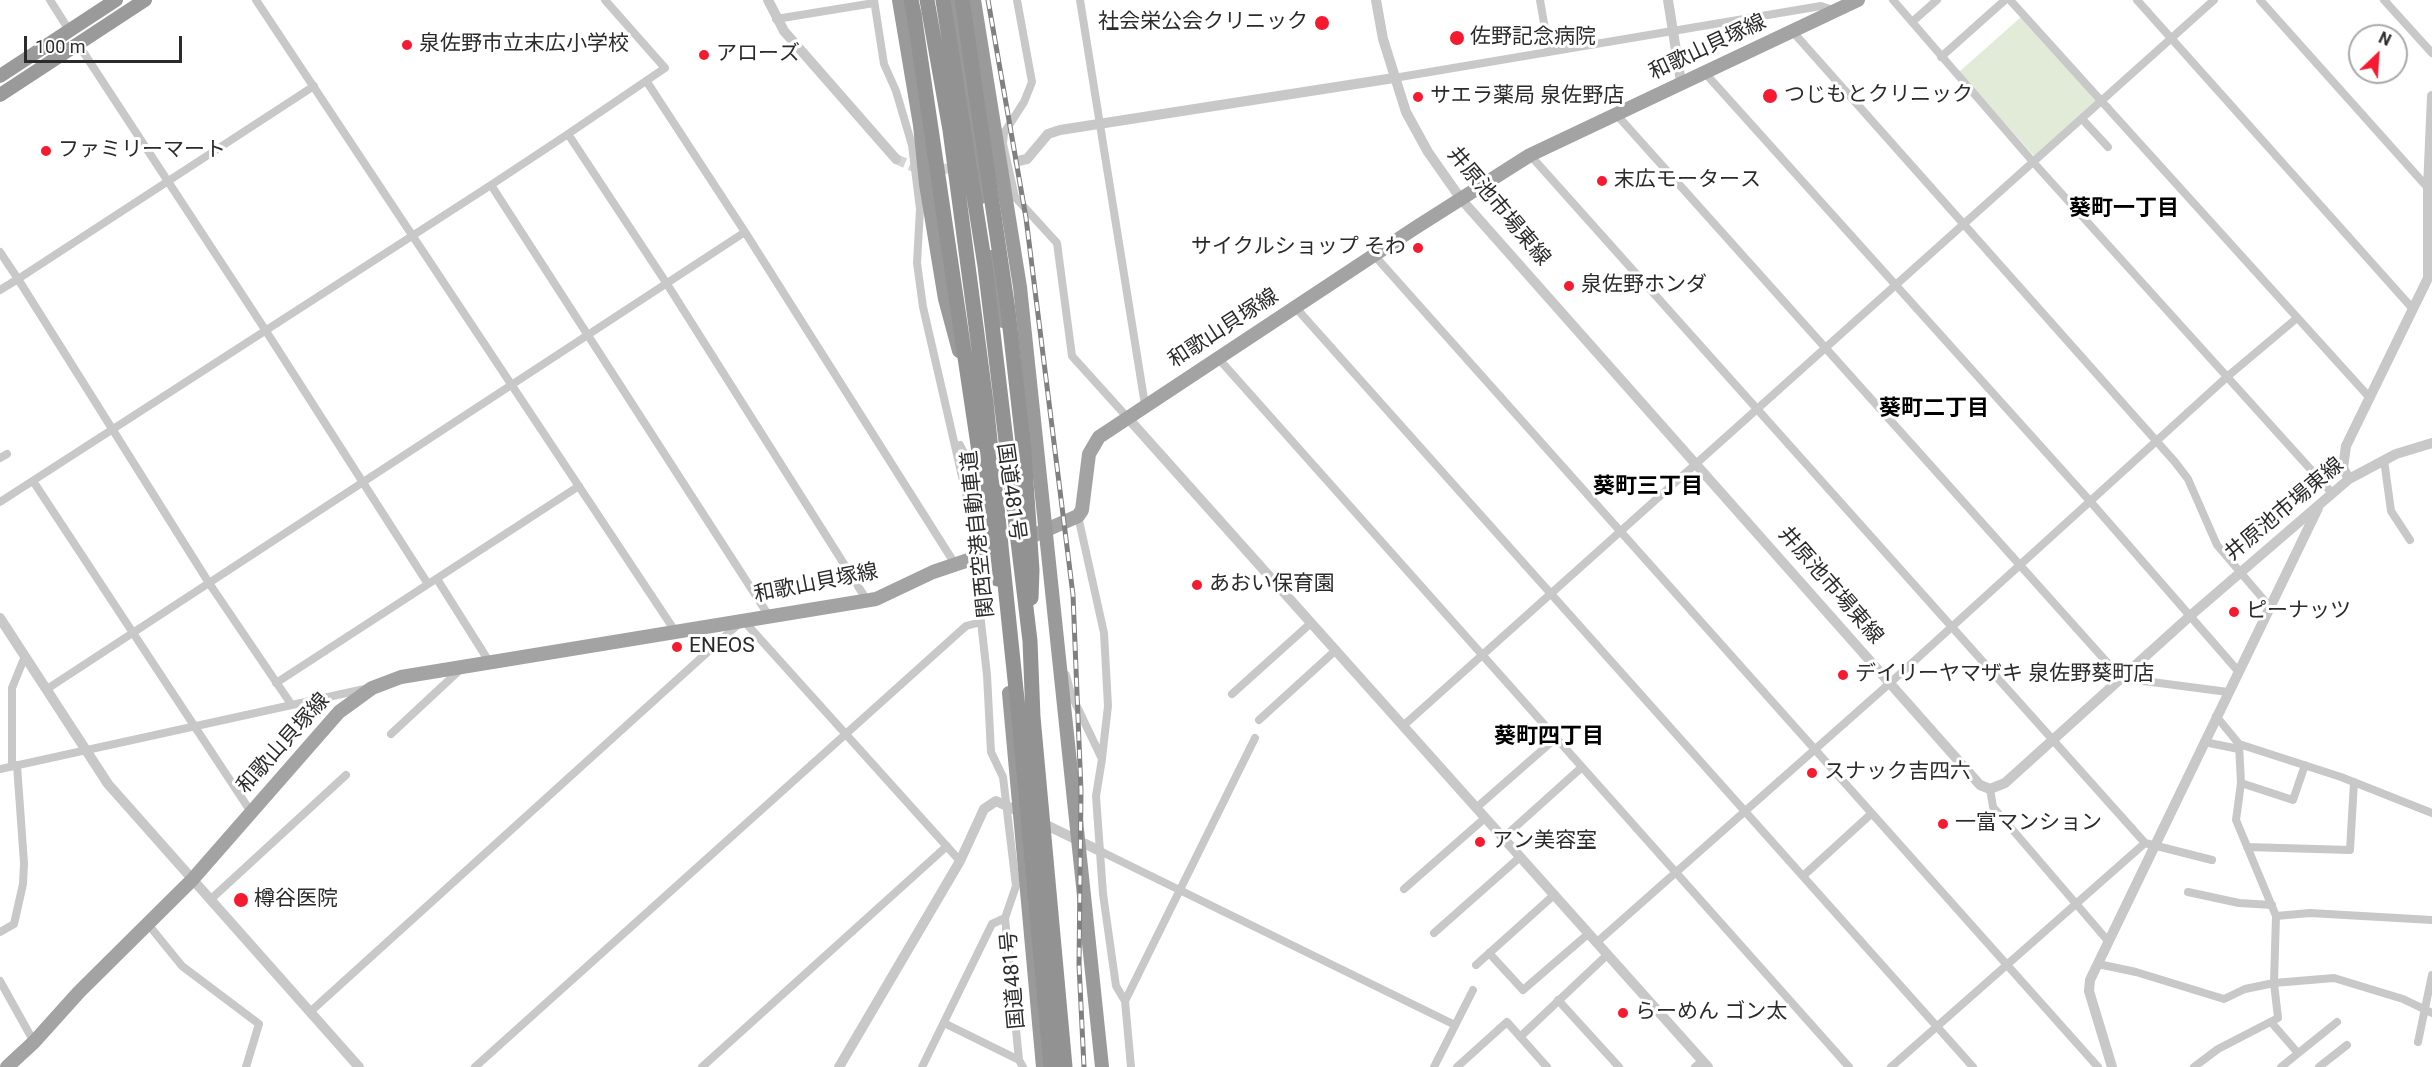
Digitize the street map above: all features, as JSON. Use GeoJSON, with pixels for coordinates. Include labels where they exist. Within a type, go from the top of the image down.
{"type":"FeatureCollection","features":[{"type":"Feature","properties":{"kind":"highway"},"geometry":{"type":"LineString","coordinates":[[0,76],[116,0]]}},
{"type":"Feature","properties":{"kind":"highway"},"geometry":{"type":"LineString","coordinates":[[0,94],[145,0]]}},
{"type":"Feature","properties":{"kind":"highway","name":"国道481号"},"geometry":{"type":"LineString","coordinates":[[899,0],[945,299],[985,451],[997,551],[1043,1067]]}},
{"type":"Feature","properties":{"kind":"highway"},"geometry":{"type":"LineString","coordinates":[[925,0],[969,304],[985,451]]}},
{"type":"Feature","properties":{"kind":"highway","name":"関西空港自動車道"},"geometry":{"type":"LineString","coordinates":[[925,0],[950,130],[971,280],[1011,635],[1052,1067]]}},
{"type":"Feature","properties":{"kind":"highway","name":"関西空港自動車道"},"geometry":{"type":"LineString","coordinates":[[943,0],[985,266],[1030,641],[1033,717],[1065,1067]]}},
{"type":"Feature","properties":{"kind":"highway"},"geometry":{"type":"LineString","coordinates":[[952,0],[996,288],[1006,334],[1035,426]]}},
{"type":"Feature","properties":{"kind":"highway"},"geometry":{"type":"LineString","coordinates":[[962,0],[1002,258],[1024,452],[1032,570],[1030,641]]}},
{"type":"Feature","properties":{"kind":"highway","name":"国道481号"},"geometry":{"type":"LineString","coordinates":[[974,0],[1014,249],[1035,426],[1102,1067]]}},
{"type":"Feature","properties":{"kind":"highway"},"geometry":{"type":"LineString","coordinates":[[913,5],[982,471],[991,553],[1011,635]]}},
{"type":"Feature","properties":{"kind":"main road","name":"和歌山貝塚線"},"geometry":{"type":"LineString","coordinates":[[7,1067],[192,880],[339,712],[372,688],[401,677],[876,599],[955,564],[997,551],[1078,516],[1082,510],[1087,463],[1093,444],[1145,405],[1530,154],[1858,0]]}},
{"type":"Feature","properties":{"kind":"street"},"geometry":{"type":"LineString","coordinates":[[50,0],[69,30]]}},
{"type":"Feature","properties":{"kind":"street"},"geometry":{"type":"LineString","coordinates":[[256,0],[675,631]]}},
{"type":"Feature","properties":{"kind":"street"},"geometry":{"type":"LineString","coordinates":[[0,502],[413,236],[665,68],[604,0]]}},
{"type":"Feature","properties":{"kind":"street"},"geometry":{"type":"LineString","coordinates":[[768,0],[776,19],[808,61],[896,159]]}},
{"type":"Feature","properties":{"kind":"street"},"geometry":{"type":"LineString","coordinates":[[1017,0],[1032,82],[1024,102],[1004,133],[1002,144],[1016,197],[1056,243],[1072,356],[1554,895],[1702,1065]]}},
{"type":"Feature","properties":{"kind":"street"},"geometry":{"type":"LineString","coordinates":[[1080,0],[1145,405]]}},
{"type":"Feature","properties":{"kind":"street","name":"井原池市場東線"},"geometry":{"type":"LineString","coordinates":[[1376,0],[1394,78],[1406,112],[1423,143],[1461,199],[1980,785],[1990,789],[2005,783],[2190,616],[2349,479],[2384,460],[2432,443]]}},
{"type":"Feature","properties":{"kind":"street"},"geometry":{"type":"LineString","coordinates":[[1540,0],[1549,52]]}},
{"type":"Feature","properties":{"kind":"street"},"geometry":{"type":"LineString","coordinates":[[1668,0],[1681,82]]}},
{"type":"Feature","properties":{"kind":"street"},"geometry":{"type":"LineString","coordinates":[[1893,0],[2034,163],[2332,493]]}},
{"type":"Feature","properties":{"kind":"street"},"geometry":{"type":"LineString","coordinates":[[1912,22],[1937,0]]}},
{"type":"Feature","properties":{"kind":"street"},"geometry":{"type":"LineString","coordinates":[[1941,57],[2005,0]]}},
{"type":"Feature","properties":{"kind":"street"},"geometry":{"type":"LineString","coordinates":[[2010,0],[2370,398]]}},
{"type":"Feature","properties":{"kind":"street"},"geometry":{"type":"LineString","coordinates":[[2137,0],[2413,309]]}},
{"type":"Feature","properties":{"kind":"street"},"geometry":{"type":"LineString","coordinates":[[1403,726],[1895,283],[2034,163],[2214,0]]}},
{"type":"Feature","properties":{"kind":"street"},"geometry":{"type":"LineString","coordinates":[[2260,0],[2428,188]]}},
{"type":"Feature","properties":{"kind":"street"},"geometry":{"type":"LineString","coordinates":[[2384,0],[2432,52]]}},
{"type":"Feature","properties":{"kind":"street"},"geometry":{"type":"LineString","coordinates":[[776,19],[874,2],[884,64],[896,91],[912,145],[920,209],[916,262],[923,307],[962,453],[992,505]]}},
{"type":"Feature","properties":{"kind":"street"},"geometry":{"type":"LineString","coordinates":[[1018,161],[1027,159],[1048,134],[1100,123],[1394,78],[1821,6],[1837,11]]}},
{"type":"Feature","properties":{"kind":"street"},"geometry":{"type":"LineString","coordinates":[[1793,32],[2188,479],[2217,545],[2270,607]]}},
{"type":"Feature","properties":{"kind":"street"},"geometry":{"type":"LineString","coordinates":[[78,44],[428,584]]}},
{"type":"Feature","properties":{"kind":"street"},"geometry":{"type":"LineString","coordinates":[[1705,73],[2089,500],[2238,671]]}},
{"type":"Feature","properties":{"kind":"street"},"geometry":{"type":"LineString","coordinates":[[647,82],[745,232],[955,564]]}},
{"type":"Feature","properties":{"kind":"street"},"geometry":{"type":"LineString","coordinates":[[0,290],[314,86]]}},
{"type":"Feature","properties":{"kind":"street"},"geometry":{"type":"LineString","coordinates":[[2349,479],[2343,468],[2342,458],[2428,278],[2428,188],[2432,96]]}},
{"type":"Feature","properties":{"kind":"street"},"geometry":{"type":"LineString","coordinates":[[1616,114],[2121,678],[2228,692]]}},
{"type":"Feature","properties":{"kind":"street"},"geometry":{"type":"LineString","coordinates":[[2082,119],[2108,147]]}},
{"type":"Feature","properties":{"kind":"street"},"geometry":{"type":"LineString","coordinates":[[568,134],[667,284],[863,594],[864,601]]}},
{"type":"Feature","properties":{"kind":"street"},"geometry":{"type":"LineString","coordinates":[[1530,154],[1950,626],[2149,845],[2212,860]]}},
{"type":"Feature","properties":{"kind":"street"},"geometry":{"type":"LineString","coordinates":[[491,185],[769,616]]}},
{"type":"Feature","properties":{"kind":"street"},"geometry":{"type":"LineString","coordinates":[[47,689],[745,232]]}},
{"type":"Feature","properties":{"kind":"street"},"geometry":{"type":"LineString","coordinates":[[0,252],[209,583],[291,704]]}},
{"type":"Feature","properties":{"kind":"street"},"geometry":{"type":"LineString","coordinates":[[1374,255],[2098,1067]]}},
{"type":"Feature","properties":{"kind":"street"},"geometry":{"type":"LineString","coordinates":[[1296,308],[1974,1067]]}},
{"type":"Feature","properties":{"kind":"street"},"geometry":{"type":"LineString","coordinates":[[1596,943],[1890,683],[2018,564],[2157,442],[2228,376],[2297,318]]}},
{"type":"Feature","properties":{"kind":"street"},"geometry":{"type":"LineString","coordinates":[[1218,358],[1849,1067]]}},
{"type":"Feature","properties":{"kind":"street"},"geometry":{"type":"LineString","coordinates":[[939,369],[967,498],[975,558],[991,753],[1002,777],[1016,886],[1005,918],[1021,1064]]}},
{"type":"Feature","properties":{"kind":"street"},"geometry":{"type":"LineString","coordinates":[[2384,460],[2391,511],[2410,540]]}},
{"type":"Feature","properties":{"kind":"street"},"geometry":{"type":"LineString","coordinates":[[33,481],[251,812]]}},
{"type":"Feature","properties":{"kind":"street"},"geometry":{"type":"LineString","coordinates":[[276,682],[579,486]]}},
{"type":"Feature","properties":{"kind":"street"},"geometry":{"type":"LineString","coordinates":[[2112,1067],[2089,991],[2097,964],[2149,845],[2217,716],[2320,502]]}},
{"type":"Feature","properties":{"kind":"street"},"geometry":{"type":"LineString","coordinates":[[1078,516],[1104,633],[1107,706],[1096,796],[1116,986],[1125,1001],[1131,1067]]}},
{"type":"Feature","properties":{"kind":"street"},"geometry":{"type":"LineString","coordinates":[[437,579],[490,663]]}},
{"type":"Feature","properties":{"kind":"street"},"geometry":{"type":"LineString","coordinates":[[0,618],[108,784],[359,1067]]}},
{"type":"Feature","properties":{"kind":"street"},"geometry":{"type":"LineString","coordinates":[[310,1012],[743,620],[847,732],[960,861]]}},
{"type":"Feature","properties":{"kind":"street"},"geometry":{"type":"LineString","coordinates":[[475,1067],[966,626],[981,622]]}},
{"type":"Feature","properties":{"kind":"street"},"geometry":{"type":"LineString","coordinates":[[1232,694],[1311,623]]}},
{"type":"Feature","properties":{"kind":"street"},"geometry":{"type":"LineString","coordinates":[[1058,645],[1071,694],[1102,759]]}},
{"type":"Feature","properties":{"kind":"street"},"geometry":{"type":"LineString","coordinates":[[1259,720],[1335,650]]}},
{"type":"Feature","properties":{"kind":"street"},"geometry":{"type":"LineString","coordinates":[[0,932],[14,924],[23,884],[24,863],[14,766],[12,688],[25,656]]}},
{"type":"Feature","properties":{"kind":"street"},"geometry":{"type":"LineString","coordinates":[[390,734],[463,667]]}},
{"type":"Feature","properties":{"kind":"street"},"geometry":{"type":"LineString","coordinates":[[0,769],[88,752],[355,689],[372,688]]}},
{"type":"Feature","properties":{"kind":"street"},"geometry":{"type":"LineString","coordinates":[[2194,1067],[2218,1049],[2278,1018],[2274,982],[2276,916],[2236,820],[2241,783],[2239,746],[2217,716]]}},
{"type":"Feature","properties":{"kind":"street"},"geometry":{"type":"LineString","coordinates":[[1125,1001],[1255,738]]}},
{"type":"Feature","properties":{"kind":"street"},"geometry":{"type":"LineString","coordinates":[[1476,808],[1556,738]]}},
{"type":"Feature","properties":{"kind":"street"},"geometry":{"type":"LineString","coordinates":[[2204,742],[2239,746],[2305,765],[2432,813]]}},
{"type":"Feature","properties":{"kind":"street"},"geometry":{"type":"LineString","coordinates":[[2241,783],[2293,800],[2305,765]]}},
{"type":"Feature","properties":{"kind":"street"},"geometry":{"type":"LineString","coordinates":[[1503,838],[1582,767]]}},
{"type":"Feature","properties":{"kind":"street"},"geometry":{"type":"LineString","coordinates":[[210,900],[346,775]]}},
{"type":"Feature","properties":{"kind":"street"},"geometry":{"type":"LineString","coordinates":[[2247,847],[2350,850],[2354,783]]}},
{"type":"Feature","properties":{"kind":"street"},"geometry":{"type":"LineString","coordinates":[[1990,789],[1994,807],[2074,904],[2108,941]]}},
{"type":"Feature","properties":{"kind":"street"},"geometry":{"type":"LineString","coordinates":[[839,1067],[960,861],[984,809],[996,801],[1455,1025]]}},
{"type":"Feature","properties":{"kind":"street"},"geometry":{"type":"LineString","coordinates":[[1803,876],[1871,814]]}},
{"type":"Feature","properties":{"kind":"street"},"geometry":{"type":"LineString","coordinates":[[1404,889],[1485,818]]}},
{"type":"Feature","properties":{"kind":"street"},"geometry":{"type":"LineString","coordinates":[[1891,1067],[2074,904],[2149,845]]}},
{"type":"Feature","properties":{"kind":"street"},"geometry":{"type":"LineString","coordinates":[[702,1067],[947,846]]}},
{"type":"Feature","properties":{"kind":"street"},"geometry":{"type":"LineString","coordinates":[[1434,933],[1520,857]]}},
{"type":"Feature","properties":{"kind":"street"},"geometry":{"type":"LineString","coordinates":[[2188,892],[2239,903],[2272,905]]}},
{"type":"Feature","properties":{"kind":"street"},"geometry":{"type":"LineString","coordinates":[[1476,965],[1554,895]]}},
{"type":"Feature","properties":{"kind":"street"},"geometry":{"type":"LineString","coordinates":[[2276,916],[2310,913],[2432,920]]}},
{"type":"Feature","properties":{"kind":"street"},"geometry":{"type":"LineString","coordinates":[[922,1067],[992,924],[1005,918]]}},
{"type":"Feature","properties":{"kind":"street"},"geometry":{"type":"LineString","coordinates":[[147,923],[182,966],[259,1024],[246,1067]]}},
{"type":"Feature","properties":{"kind":"street"},"geometry":{"type":"LineString","coordinates":[[1489,953],[1523,990],[1588,934]]}},
{"type":"Feature","properties":{"kind":"street"},"geometry":{"type":"LineString","coordinates":[[1520,1037],[1607,955]]}},
{"type":"Feature","properties":{"kind":"street"},"geometry":{"type":"LineString","coordinates":[[2097,964],[2136,972],[2224,999],[2245,989],[2274,982],[2334,978],[2403,999],[2432,1013]]}},
{"type":"Feature","properties":{"kind":"street"},"geometry":{"type":"LineString","coordinates":[[2418,1042],[2423,1009],[2432,975]]}},
{"type":"Feature","properties":{"kind":"street"},"geometry":{"type":"LineString","coordinates":[[0,981],[16,1015],[34,1042]]}},
{"type":"Feature","properties":{"kind":"street"},"geometry":{"type":"LineString","coordinates":[[1434,1067],[1473,990]]}},
{"type":"Feature","properties":{"kind":"street"},"geometry":{"type":"LineString","coordinates":[[1558,1000],[1619,1067]]}},
{"type":"Feature","properties":{"kind":"street"},"geometry":{"type":"LineString","coordinates":[[1457,1067],[1507,1022],[1547,1067]]}},
{"type":"Feature","properties":{"kind":"street"},"geometry":{"type":"LineString","coordinates":[[2271,1022],[2297,1052]]}},
{"type":"Feature","properties":{"kind":"street"},"geometry":{"type":"LineString","coordinates":[[2281,1067],[2337,1022]]}},
{"type":"Feature","properties":{"kind":"street"},"geometry":{"type":"LineString","coordinates":[[944,1023],[1021,1064]]}},
{"type":"Feature","properties":{"kind":"street"},"geometry":{"type":"LineString","coordinates":[[2319,1067],[2347,1045]]}},
{"type":"Feature","properties":{"kind":"green space"},"geometry":{"type":"Polygon","coordinates":[[[2021,17],[2097,101],[2035,157],[1959,72],[2021,17]]]}},
{"type":"Feature","properties":{"kind":"tunnel"},"geometry":{"type":"LineString","coordinates":[[896,159],[923,171],[962,167]]}},
{"type":"Feature","properties":{"kind":"railway"},"geometry":{"type":"LineString","coordinates":[[988,0],[1026,218],[1073,595],[1081,791],[1079,965],[1084,1067]]}},
{"type":"Feature","properties":{"kind":"place","name":"社会栄公会クリニック"},"geometry":{"type":"Point","coordinates":[1322,23]}},
{"type":"Feature","properties":{"kind":"place","name":"佐野記念病院"},"geometry":{"type":"Point","coordinates":[1457,38]}},
{"type":"Feature","properties":{"kind":"place","name":"泉佐野市立末広小学校"},"geometry":{"type":"Point","coordinates":[407,45]}},
{"type":"Feature","properties":{"kind":"place","name":"アローズ"},"geometry":{"type":"Point","coordinates":[704,55]}},
{"type":"Feature","properties":{"kind":"place","name":"つじもとクリニック"},"geometry":{"type":"Point","coordinates":[1770,96]}},
{"type":"Feature","properties":{"kind":"place","name":"サエラ薬局 泉佐野店"},"geometry":{"type":"Point","coordinates":[1418,97]}},
{"type":"Feature","properties":{"kind":"place","name":"ファミリーマート"},"geometry":{"type":"Point","coordinates":[46,151]}},
{"type":"Feature","properties":{"kind":"place","name":"末広モータース"},"geometry":{"type":"Point","coordinates":[1602,181]}},
{"type":"Feature","properties":{"kind":"place","name":"サイクルショップ そわ"},"geometry":{"type":"Point","coordinates":[1418,248]}},
{"type":"Feature","properties":{"kind":"place","name":"泉佐野ホンダ"},"geometry":{"type":"Point","coordinates":[1569,286]}},
{"type":"Feature","properties":{"kind":"place","name":"あおい保育園"},"geometry":{"type":"Point","coordinates":[1197,585]}},
{"type":"Feature","properties":{"kind":"place","name":"ピーナッツ"},"geometry":{"type":"Point","coordinates":[2234,612]}},
{"type":"Feature","properties":{"kind":"place","name":"ENEOS"},"geometry":{"type":"Point","coordinates":[677,647]}},
{"type":"Feature","properties":{"kind":"place","name":"デイリーヤマザキ 泉佐野葵町店"},"geometry":{"type":"Point","coordinates":[1843,675]}},
{"type":"Feature","properties":{"kind":"place","name":"スナック吉四六"},"geometry":{"type":"Point","coordinates":[1812,773]}},
{"type":"Feature","properties":{"kind":"place","name":"一富マンション"},"geometry":{"type":"Point","coordinates":[1943,824]}},
{"type":"Feature","properties":{"kind":"place","name":"アン美容室"},"geometry":{"type":"Point","coordinates":[1480,842]}},
{"type":"Feature","properties":{"kind":"place","name":"樽谷医院"},"geometry":{"type":"Point","coordinates":[241,900]}},
{"type":"Feature","properties":{"kind":"place","name":"らーめん ゴン太"},"geometry":{"type":"Point","coordinates":[1623,1013]}},
{"type":"Feature","properties":{"kind":"district","name":"葵町一丁目"},"geometry":{"type":"Point","coordinates":[2124,209]}},
{"type":"Feature","properties":{"kind":"district","name":"葵町二丁目"},"geometry":{"type":"Point","coordinates":[1934,409]}},
{"type":"Feature","properties":{"kind":"district","name":"葵町三丁目"},"geometry":{"type":"Point","coordinates":[1648,487]}},
{"type":"Feature","properties":{"kind":"district","name":"葵町四丁目"},"geometry":{"type":"Point","coordinates":[1549,737]}}]}
